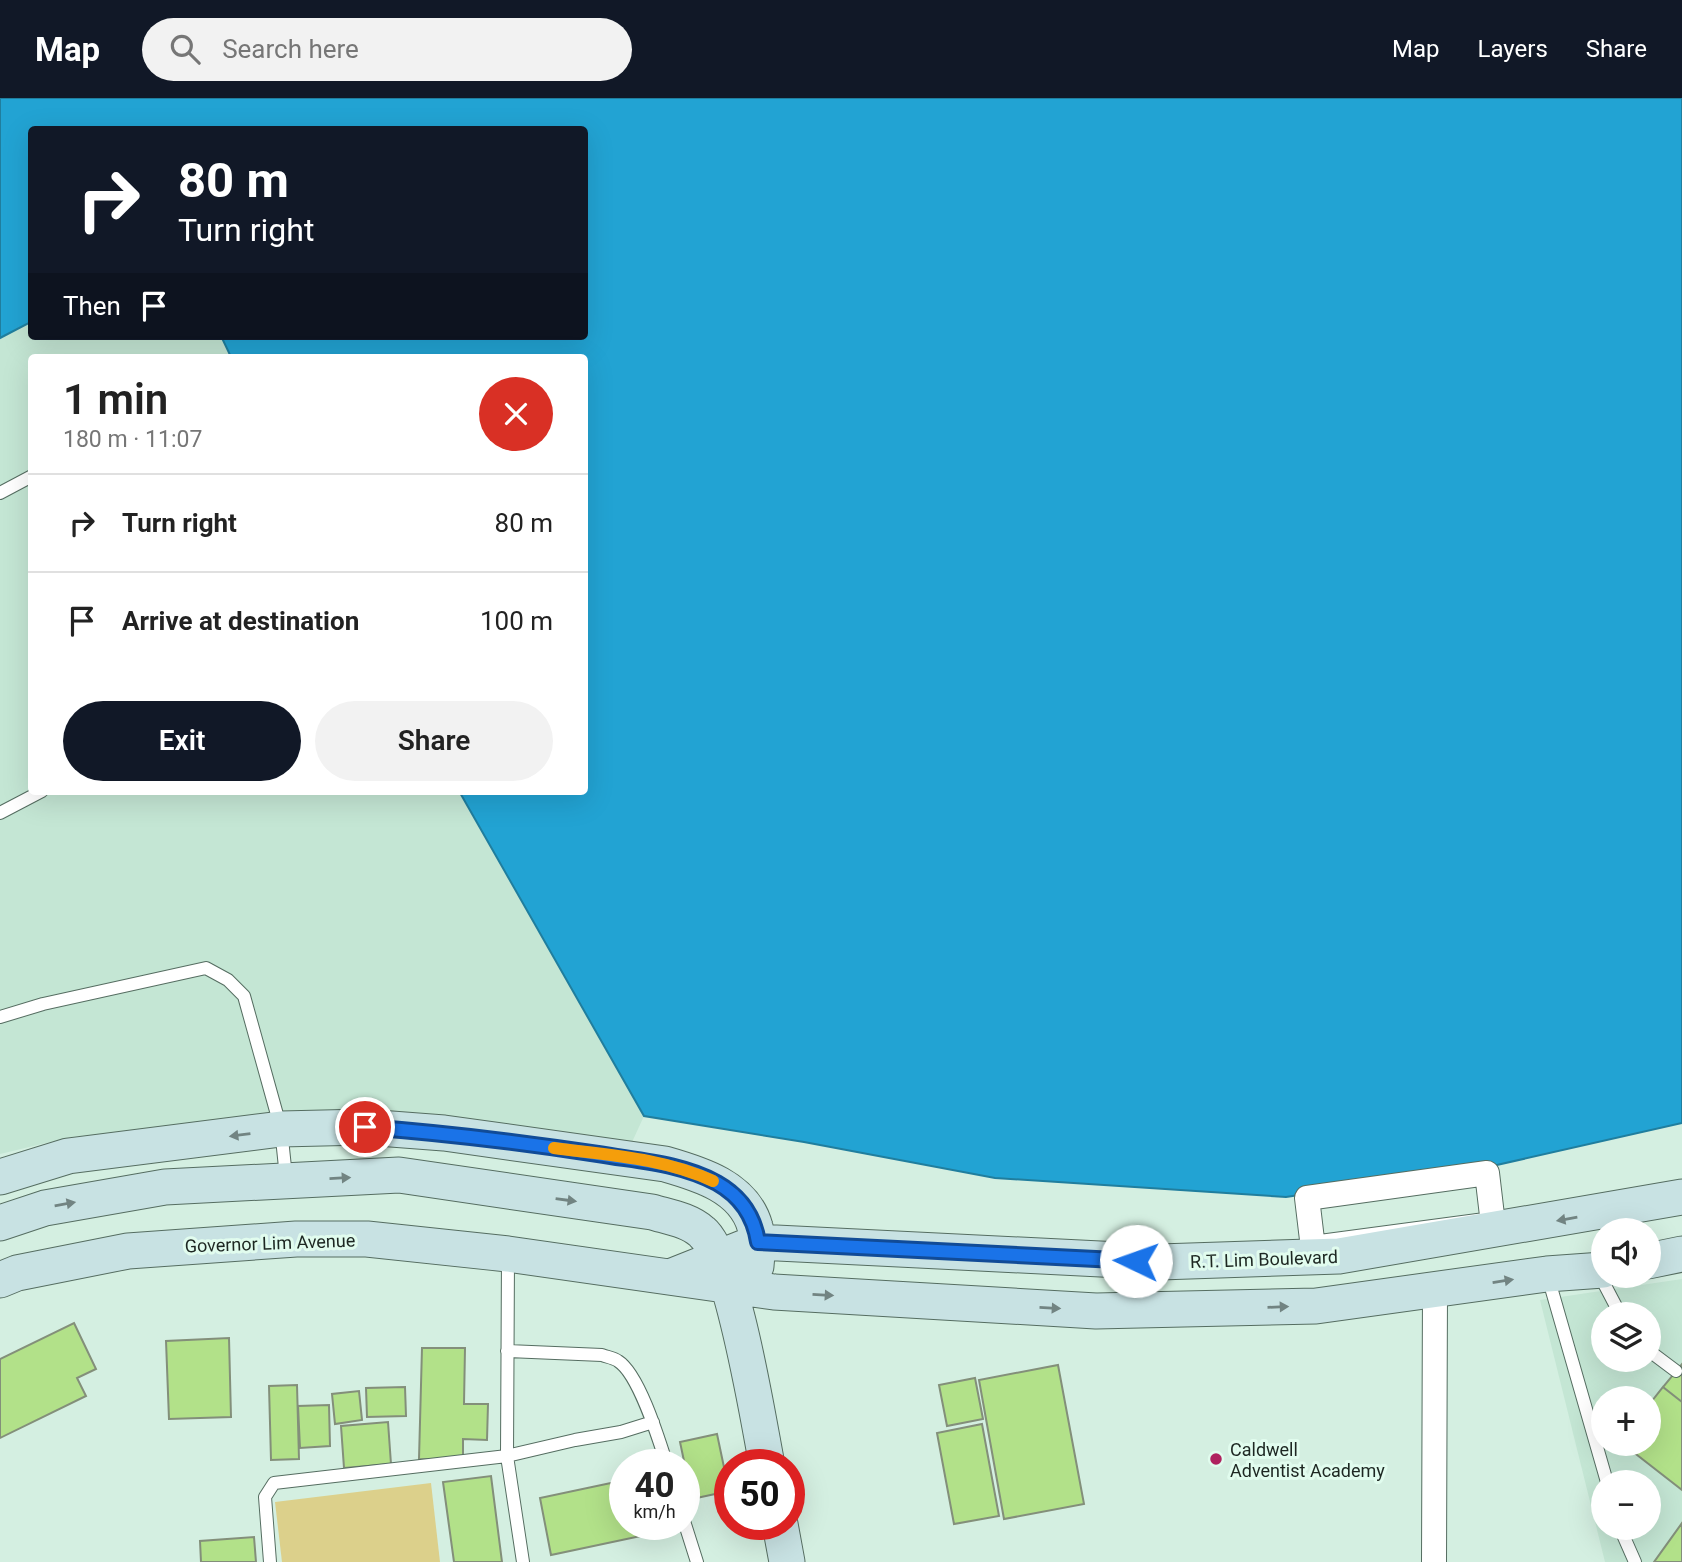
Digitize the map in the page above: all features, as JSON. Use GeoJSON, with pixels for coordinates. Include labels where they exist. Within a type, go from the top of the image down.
{"type":"FeatureCollection","features":[{"type":"Feature","properties":{"kind":"main road"},"geometry":{"type":"LineString","coordinates":[[0,1177],[68,1156],[281,1129],[365,1127],[444,1133],[664,1164],[696,1173],[732,1193],[751,1216],[758,1242]]}},
{"type":"Feature","properties":{"kind":"main road"},"geometry":{"type":"LineString","coordinates":[[0,1223],[45,1208],[165,1187],[399,1175],[652,1212],[677,1219],[702,1232],[735,1278],[746,1360],[765,1449]]}},
{"type":"Feature","properties":{"kind":"main road","name":"R.T. Lim Boulevard"},"geometry":{"type":"LineString","coordinates":[[758,1242],[1160,1262],[1261,1261],[1339,1256],[1418,1245],[1682,1197]]}},
{"type":"Feature","properties":{"kind":"main road","name":"Governor Lim Avenue"},"geometry":{"type":"LineString","coordinates":[[0,1279],[17,1273],[128,1251],[296,1239],[367,1239],[509,1254],[667,1278],[735,1278],[758,1242]]}},
{"type":"Feature","properties":{"kind":"main road"},"geometry":{"type":"LineString","coordinates":[[1661,1258],[1682,1254]]}},
{"type":"Feature","properties":{"kind":"main road"},"geometry":{"type":"LineString","coordinates":[[735,1278],[1096,1311],[1316,1306],[1547,1274],[1591,1271]]}},
{"type":"Feature","properties":{"kind":"main road"},"geometry":{"type":"LineString","coordinates":[[782,1540],[787,1562]]}},
{"type":"Feature","properties":{"kind":"street"},"geometry":{"type":"LineString","coordinates":[[1487,1173],[1493,1224],[1313,1248],[1307,1198],[1487,1173]]}},
{"type":"Feature","properties":{"kind":"street"},"geometry":{"type":"LineString","coordinates":[[1434,1562],[1435,1291]]}},
{"type":"Feature","properties":{"kind":"lane"},"geometry":{"type":"LineString","coordinates":[[0,493],[28,478]]}},
{"type":"Feature","properties":{"kind":"lane"},"geometry":{"type":"LineString","coordinates":[[0,813],[34,795]]}},
{"type":"Feature","properties":{"kind":"lane"},"geometry":{"type":"LineString","coordinates":[[0,1017],[43,1004],[205,968],[228,980],[244,996],[281,1129],[286,1181]]}},
{"type":"Feature","properties":{"kind":"lane"},"geometry":{"type":"LineString","coordinates":[[509,1254],[507,1457],[523,1562]]}},
{"type":"Feature","properties":{"kind":"lane"},"geometry":{"type":"LineString","coordinates":[[1547,1274],[1604,1470]]}},
{"type":"Feature","properties":{"kind":"lane"},"geometry":{"type":"LineString","coordinates":[[507,1351],[602,1355],[617,1360],[629,1371],[662,1449]]}},
{"type":"Feature","properties":{"kind":"lane"},"geometry":{"type":"LineString","coordinates":[[1661,1360],[1676,1371]]}},
{"type":"Feature","properties":{"kind":"lane"},"geometry":{"type":"LineString","coordinates":[[270,1562],[265,1497],[274,1483],[507,1457],[653,1423]]}},
{"type":"Feature","properties":{"kind":"lane"},"geometry":{"type":"LineString","coordinates":[[690,1540],[697,1562]]}},
{"type":"Feature","properties":{"kind":"lane"},"geometry":{"type":"LineString","coordinates":[[1625,1540],[1635,1562]]}},
{"type":"Feature","properties":{"kind":"shaded area"},"geometry":{"type":"Polygon","coordinates":[[[28,324],[28,340],[223,340],[230,354],[28,354],[28,795],[461,795],[644,1116],[627,1153],[212,1124],[71,1137],[0,1154],[0,338],[28,324]]]}},
{"type":"Feature","properties":{"kind":"shaded area"},"geometry":{"type":"Polygon","coordinates":[[[1682,1279],[1682,1562],[1605,1562],[1600,1540],[1661,1540],[1661,1470],[1591,1470],[1591,1506],[1540,1300],[1621,1288],[1661,1288],[1661,1282],[1682,1279]]]}},
{"type":"Feature","properties":{"kind":"shaded area"},"geometry":{"type":"Polygon","coordinates":[[[431,1483],[440,1562],[282,1562],[275,1502],[431,1483]]]}},
{"type":"Feature","properties":{"kind":"water"},"geometry":{"type":"Polygon","coordinates":[[[0,98],[1682,98],[1682,1123],[1488,1167],[1286,1197],[995,1178],[804,1142],[644,1116],[461,795],[588,795],[588,354],[230,354],[223,340],[588,340],[588,126],[28,126],[28,324],[0,338],[0,98]]]}},
{"type":"Feature","properties":{"kind":"building"},"geometry":{"type":"Polygon","coordinates":[[[74,1323],[96,1369],[77,1378],[86,1396],[0,1438],[0,1359],[74,1323]]]}},
{"type":"Feature","properties":{"kind":"building"},"geometry":{"type":"Polygon","coordinates":[[[229,1338],[231,1417],[169,1419],[166,1341],[229,1338]]]}},
{"type":"Feature","properties":{"kind":"building"},"geometry":{"type":"Polygon","coordinates":[[[422,1348],[465,1348],[464,1404],[488,1404],[487,1440],[463,1439],[463,1460],[419,1459],[422,1348]]]}},
{"type":"Feature","properties":{"kind":"building"},"geometry":{"type":"Polygon","coordinates":[[[1682,1364],[1682,1402],[1663,1387],[1682,1364]]]}},
{"type":"Feature","properties":{"kind":"building"},"geometry":{"type":"Polygon","coordinates":[[[1058,1365],[1084,1504],[1004,1519],[979,1380],[1058,1365]]]}},
{"type":"Feature","properties":{"kind":"building"},"geometry":{"type":"Polygon","coordinates":[[[975,1378],[983,1419],[947,1426],[939,1385],[975,1378]]]}},
{"type":"Feature","properties":{"kind":"building"},"geometry":{"type":"Polygon","coordinates":[[[297,1385],[299,1459],[271,1460],[269,1386],[297,1385]]]}},
{"type":"Feature","properties":{"kind":"building"},"geometry":{"type":"Polygon","coordinates":[[[405,1387],[406,1416],[367,1417],[366,1388],[405,1387]]]}},
{"type":"Feature","properties":{"kind":"building"},"geometry":{"type":"Polygon","coordinates":[[[1663,1387],[1682,1402],[1682,1490],[1661,1474],[1661,1470],[1656,1470],[1638,1456],[1661,1456],[1663,1387]]]}},
{"type":"Feature","properties":{"kind":"building"},"geometry":{"type":"Polygon","coordinates":[[[359,1391],[362,1420],[335,1424],[332,1394],[359,1391]]]}},
{"type":"Feature","properties":{"kind":"building"},"geometry":{"type":"Polygon","coordinates":[[[329,1405],[330,1446],[300,1448],[298,1406],[329,1405]]]}},
{"type":"Feature","properties":{"kind":"building"},"geometry":{"type":"Polygon","coordinates":[[[388,1422],[391,1464],[344,1468],[341,1426],[388,1422]]]}},
{"type":"Feature","properties":{"kind":"building"},"geometry":{"type":"Polygon","coordinates":[[[982,1424],[999,1516],[954,1524],[937,1433],[982,1424]]]}},
{"type":"Feature","properties":{"kind":"building"},"geometry":{"type":"Polygon","coordinates":[[[717,1434],[720,1449],[714,1449],[714,1494],[700,1497],[700,1449],[681,1449],[680,1442],[717,1434]]]}},
{"type":"Feature","properties":{"kind":"building"},"geometry":{"type":"Polygon","coordinates":[[[491,1476],[502,1562],[454,1562],[443,1482],[491,1476]]]}},
{"type":"Feature","properties":{"kind":"building"},"geometry":{"type":"Polygon","coordinates":[[[609,1483],[609,1540],[622,1540],[551,1555],[540,1498],[609,1483]]]}},
{"type":"Feature","properties":{"kind":"building"},"geometry":{"type":"Polygon","coordinates":[[[1682,1523],[1682,1562],[1654,1562],[1682,1523]]]}},
{"type":"Feature","properties":{"kind":"building"},"geometry":{"type":"Polygon","coordinates":[[[254,1537],[256,1562],[201,1562],[200,1541],[254,1537]]]}},
{"type":"Feature","properties":{"kind":"slow traffic"},"geometry":{"type":"LineString","coordinates":[[554,1148],[664,1164],[713,1181]]}},
{"type":"Feature","properties":{"kind":"place","name":"Caldwell Adventist Academy"},"geometry":{"type":"Point","coordinates":[1216,1459]}},
{"type":"Feature","properties":{"kind":"route"},"geometry":{"type":"LineString","coordinates":[[365,1127],[444,1133],[538,1145],[664,1164],[696,1173],[718,1183],[744,1205],[751,1216],[758,1242],[1136,1261]]}}]}
